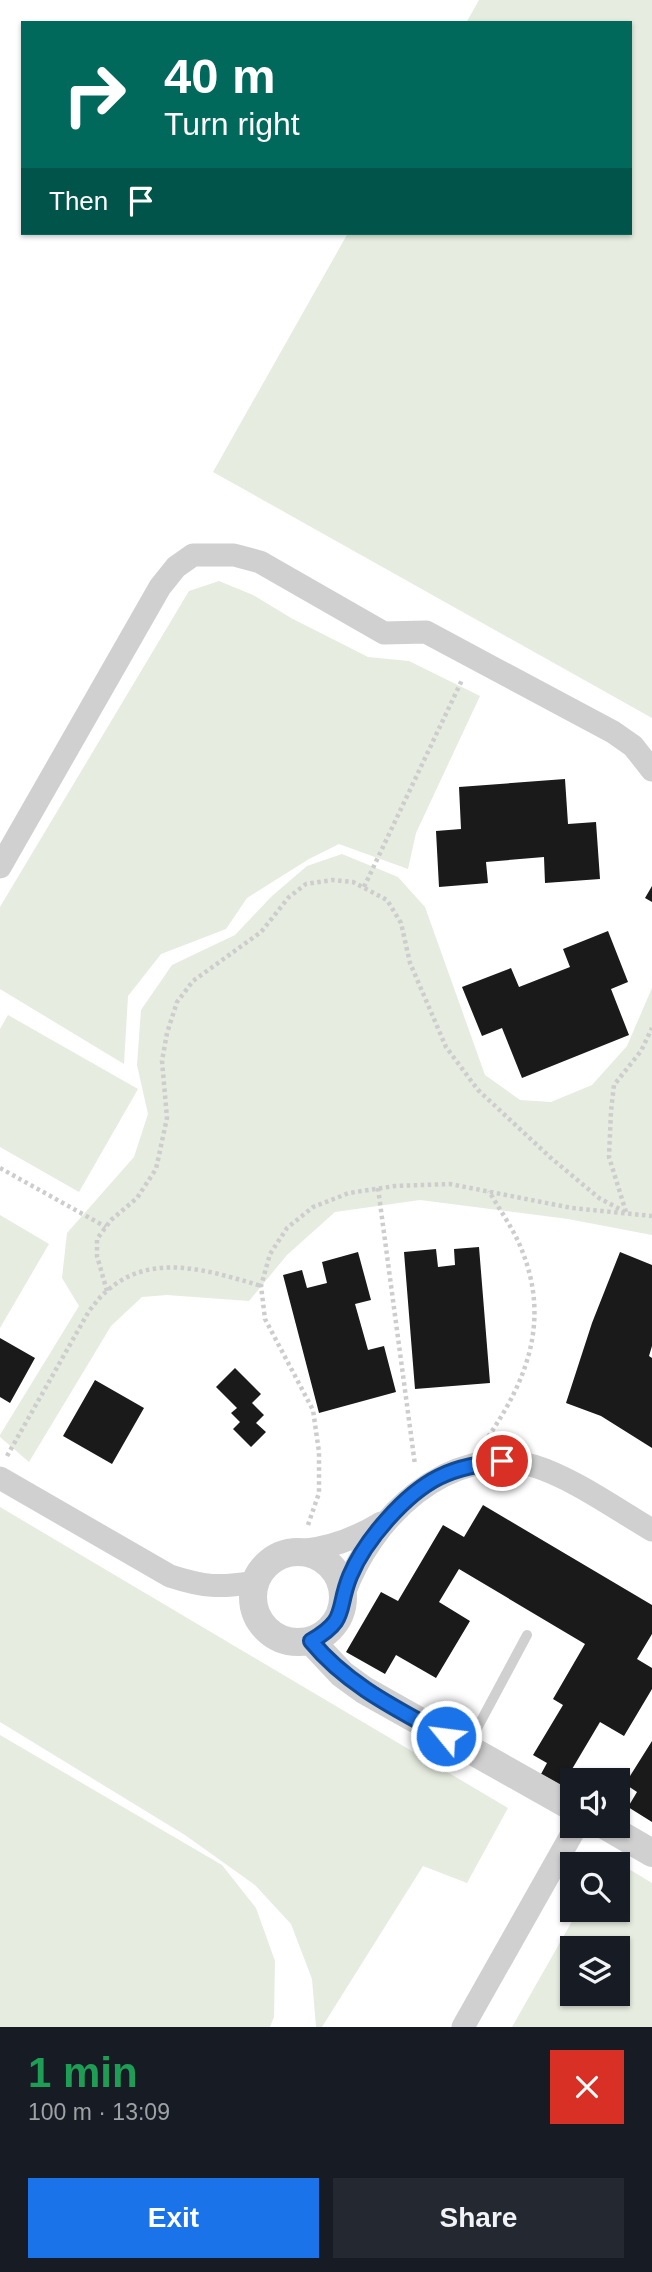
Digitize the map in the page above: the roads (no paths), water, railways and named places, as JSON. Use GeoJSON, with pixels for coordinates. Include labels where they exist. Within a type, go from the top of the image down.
{"type":"FeatureCollection","features":[{"type":"Feature","properties":{"kind":"street"},"geometry":{"type":"LineString","coordinates":[[0,867],[160,587],[176,567],[193,555],[234,555],[260,562],[384,633],[426,632],[613,732],[633,746],[652,770]]}},
{"type":"Feature","properties":{"kind":"street"},"geometry":{"type":"LineString","coordinates":[[392,1515],[366,1532],[338,1544],[323,1549],[284,1553],[270,1560],[262,1568],[255,1582],[252,1602],[265,1629],[278,1639],[295,1642],[311,1641],[328,1631],[338,1618],[344,1594],[360,1556],[392,1515],[419,1490],[438,1478],[467,1466],[502,1461],[533,1466],[559,1476],[652,1530]]}},
{"type":"Feature","properties":{"kind":"street"},"geometry":{"type":"LineString","coordinates":[[3,1468],[141,1561],[170,1576],[198,1585],[224,1587],[255,1582]]}},
{"type":"Feature","properties":{"kind":"street"},"geometry":{"type":"LineString","coordinates":[[300,1551],[315,1554],[328,1562],[340,1578],[344,1594]]}},
{"type":"Feature","properties":{"kind":"street"},"geometry":{"type":"LineString","coordinates":[[311,1641],[342,1674],[363,1690],[560,1800]]}},
{"type":"Feature","properties":{"kind":"street"},"geometry":{"type":"LineString","coordinates":[[463,2027],[570,1838]]}},
{"type":"Feature","properties":{"kind":"street"},"geometry":{"type":"LineString","coordinates":[[626,1838],[652,1853]]}},
{"type":"Feature","properties":{"kind":"lane"},"geometry":{"type":"LineString","coordinates":[[466,1748],[527,1635]]}}]}
